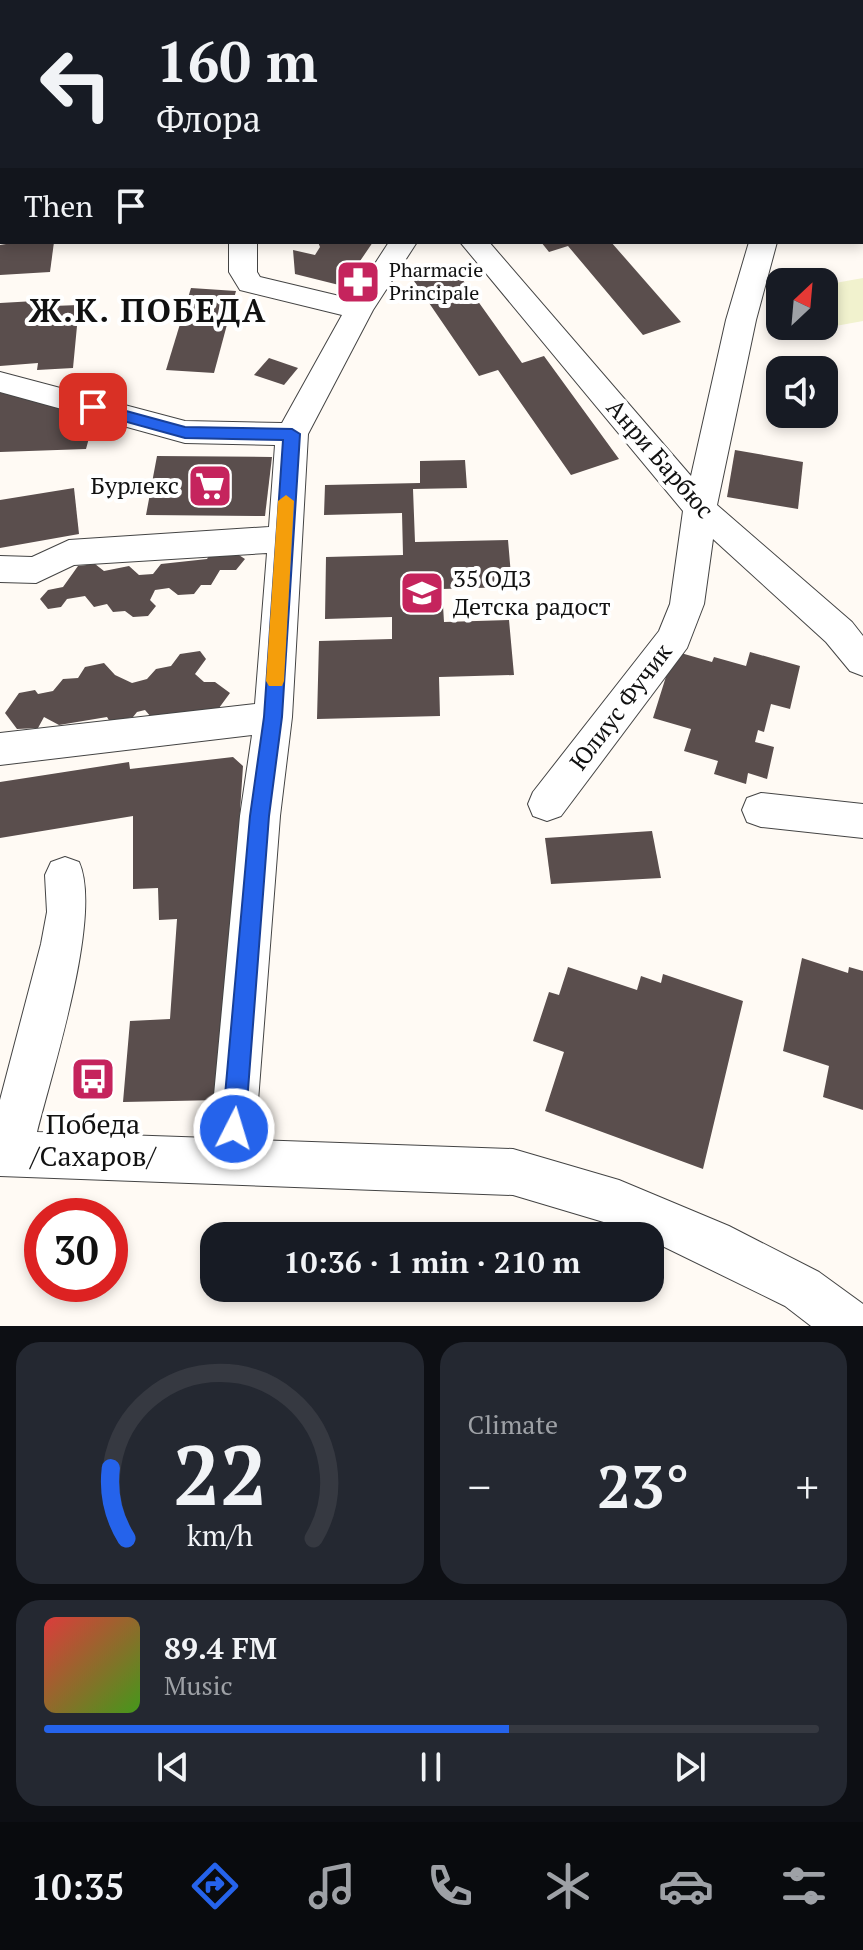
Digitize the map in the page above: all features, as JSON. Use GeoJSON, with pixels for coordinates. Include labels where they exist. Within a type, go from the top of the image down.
{"type":"FeatureCollection","features":[{"type":"Feature","properties":{"kind":"street"},"geometry":{"type":"LineString","coordinates":[[243,244],[243,272],[250,284],[359,310]]}},
{"type":"Feature","properties":{"kind":"street"},"geometry":{"type":"LineString","coordinates":[[231,1160],[260,816],[273,717],[292,434],[359,310],[402,244]]}},
{"type":"Feature","properties":{"kind":"street","name":"Анри Барбюс"},"geometry":{"type":"LineString","coordinates":[[476,244],[700,509],[851,625],[863,661]]}},
{"type":"Feature","properties":{"kind":"street","name":"Юлиус Фучик"},"geometry":{"type":"LineString","coordinates":[[547,804],[674,638],[687,604],[700,509],[741,320],[762,244]]}},
{"type":"Feature","properties":{"kind":"street"},"geometry":{"type":"LineString","coordinates":[[0,382],[185,432],[292,434]]}},
{"type":"Feature","properties":{"kind":"street"},"geometry":{"type":"LineString","coordinates":[[0,569],[36,570],[69,553],[283,539]]}},
{"type":"Feature","properties":{"kind":"street"},"geometry":{"type":"LineString","coordinates":[[0,749],[273,717]]}},
{"type":"Feature","properties":{"kind":"street"},"geometry":{"type":"LineString","coordinates":[[761,810],[863,821]]}},
{"type":"Feature","properties":{"kind":"street"},"geometry":{"type":"LineString","coordinates":[[65,875],[67,912],[62,944],[5,1153],[513,1172],[619,1203],[712,1243],[802,1289],[852,1326]]}},
{"type":"Feature","properties":{"kind":"green space"},"geometry":{"type":"Polygon","coordinates":[[[863,278],[863,321],[838,326],[838,282],[863,278]]]}},
{"type":"Feature","properties":{"kind":"building"},"geometry":{"type":"Polygon","coordinates":[[[54,244],[50,272],[0,275],[0,245],[54,244]]]}},
{"type":"Feature","properties":{"kind":"building"},"geometry":{"type":"Polygon","coordinates":[[[319,244],[372,244],[343,286],[295,274],[293,250],[315,255],[319,244]]]}},
{"type":"Feature","properties":{"kind":"building"},"geometry":{"type":"Polygon","coordinates":[[[543,244],[613,244],[681,322],[643,335],[568,246],[549,252],[543,244]]]}},
{"type":"Feature","properties":{"kind":"building"},"geometry":{"type":"Polygon","coordinates":[[[455,269],[522,363],[544,356],[619,459],[571,475],[498,370],[479,376],[414,281],[455,269]]]}},
{"type":"Feature","properties":{"kind":"building"},"geometry":{"type":"Polygon","coordinates":[[[191,288],[236,291],[214,373],[166,370],[191,288]]]}},
{"type":"Feature","properties":{"kind":"building"},"geometry":{"type":"Polygon","coordinates":[[[53,300],[53,306],[79,305],[73,368],[37,370],[38,363],[0,366],[0,303],[53,300]]]}},
{"type":"Feature","properties":{"kind":"building"},"geometry":{"type":"Polygon","coordinates":[[[269,358],[298,368],[284,385],[254,375],[269,358]]]}},
{"type":"Feature","properties":{"kind":"building"},"geometry":{"type":"Polygon","coordinates":[[[0,391],[82,411],[77,427],[92,427],[86,449],[0,452],[0,391]]]}},
{"type":"Feature","properties":{"kind":"building"},"geometry":{"type":"Polygon","coordinates":[[[735,450],[803,462],[798,509],[727,497],[735,450]]]}},
{"type":"Feature","properties":{"kind":"building","name":"Бурлекс"},"geometry":{"type":"Polygon","coordinates":[[[157,456],[272,457],[265,516],[146,515],[157,456]]]}},
{"type":"Feature","properties":{"kind":"building"},"geometry":{"type":"Polygon","coordinates":[[[465,460],[467,488],[413,489],[415,542],[508,540],[512,587],[442,589],[444,622],[509,620],[514,675],[439,677],[440,716],[317,719],[319,641],[392,639],[392,617],[325,619],[326,557],[403,555],[402,513],[324,515],[325,485],[420,483],[420,461],[465,460]]]}},
{"type":"Feature","properties":{"kind":"building"},"geometry":{"type":"Polygon","coordinates":[[[74,488],[79,534],[0,548],[0,500],[74,488]]]}},
{"type":"Feature","properties":{"kind":"building"},"geometry":{"type":"Polygon","coordinates":[[[228,548],[245,559],[236,570],[220,570],[211,585],[201,585],[194,594],[178,595],[169,588],[155,590],[150,600],[156,606],[148,616],[133,617],[125,611],[113,612],[107,604],[94,607],[85,596],[67,599],[61,607],[48,609],[40,599],[48,590],[63,587],[78,566],[95,564],[104,571],[129,566],[139,575],[153,574],[161,564],[207,559],[214,549],[228,548]]]}},
{"type":"Feature","properties":{"kind":"building"},"geometry":{"type":"Polygon","coordinates":[[[200,651],[206,659],[195,674],[204,682],[215,682],[230,693],[219,708],[151,717],[145,710],[133,717],[110,722],[107,717],[59,725],[44,717],[38,728],[17,729],[5,713],[19,693],[53,691],[63,679],[78,678],[85,667],[104,663],[115,675],[132,683],[147,679],[156,669],[171,666],[180,654],[200,651]]]}},
{"type":"Feature","properties":{"kind":"building"},"geometry":{"type":"Polygon","coordinates":[[[674,651],[712,662],[714,657],[746,666],[750,652],[800,666],[790,709],[771,704],[764,732],[758,730],[755,742],[774,747],[767,779],[748,773],[746,784],[714,774],[718,761],[684,751],[691,729],[653,718],[674,651]]]}},
{"type":"Feature","properties":{"kind":"building"},"geometry":{"type":"Polygon","coordinates":[[[233,757],[243,766],[221,1100],[123,1102],[130,1021],[170,1019],[177,919],[159,920],[158,888],[133,889],[133,816],[0,838],[0,782],[129,762],[130,769],[233,757]]]}},
{"type":"Feature","properties":{"kind":"building"},"geometry":{"type":"Polygon","coordinates":[[[652,831],[661,878],[551,884],[545,838],[652,831]]]}},
{"type":"Feature","properties":{"kind":"building"},"geometry":{"type":"Polygon","coordinates":[[[802,958],[848,973],[849,967],[863,971],[863,1110],[823,1097],[829,1066],[783,1051],[802,958]]]}},
{"type":"Feature","properties":{"kind":"building"},"geometry":{"type":"Polygon","coordinates":[[[568,967],[637,990],[641,976],[661,983],[663,974],[743,1001],[703,1169],[545,1111],[564,1052],[533,1041],[549,992],[559,995],[568,967]]]}},
{"type":"Feature","properties":{"kind":"slow traffic"},"geometry":{"type":"LineString","coordinates":[[275,681],[286,501]]}},
{"type":"Feature","properties":{"kind":"place","name":"Pharmacie Principale"},"geometry":{"type":"Point","coordinates":[358,282]}},
{"type":"Feature","properties":{"kind":"place","name":"Бурлекс"},"geometry":{"type":"Point","coordinates":[210,486]}},
{"type":"Feature","properties":{"kind":"place","name":"35 ОДЗ Детска радост"},"geometry":{"type":"Point","coordinates":[422,593]}},
{"type":"Feature","properties":{"kind":"place","name":"Победа /Сахаров/"},"geometry":{"type":"Point","coordinates":[93,1079]}},
{"type":"Feature","properties":{"kind":"district","name":"Ж.К. ПОБЕДА"},"geometry":{"type":"Point","coordinates":[148,311]}},
{"type":"Feature","properties":{"kind":"route"},"geometry":{"type":"LineString","coordinates":[[93,407],[185,432],[292,434],[273,717],[260,816],[234,1129]]}}]}
